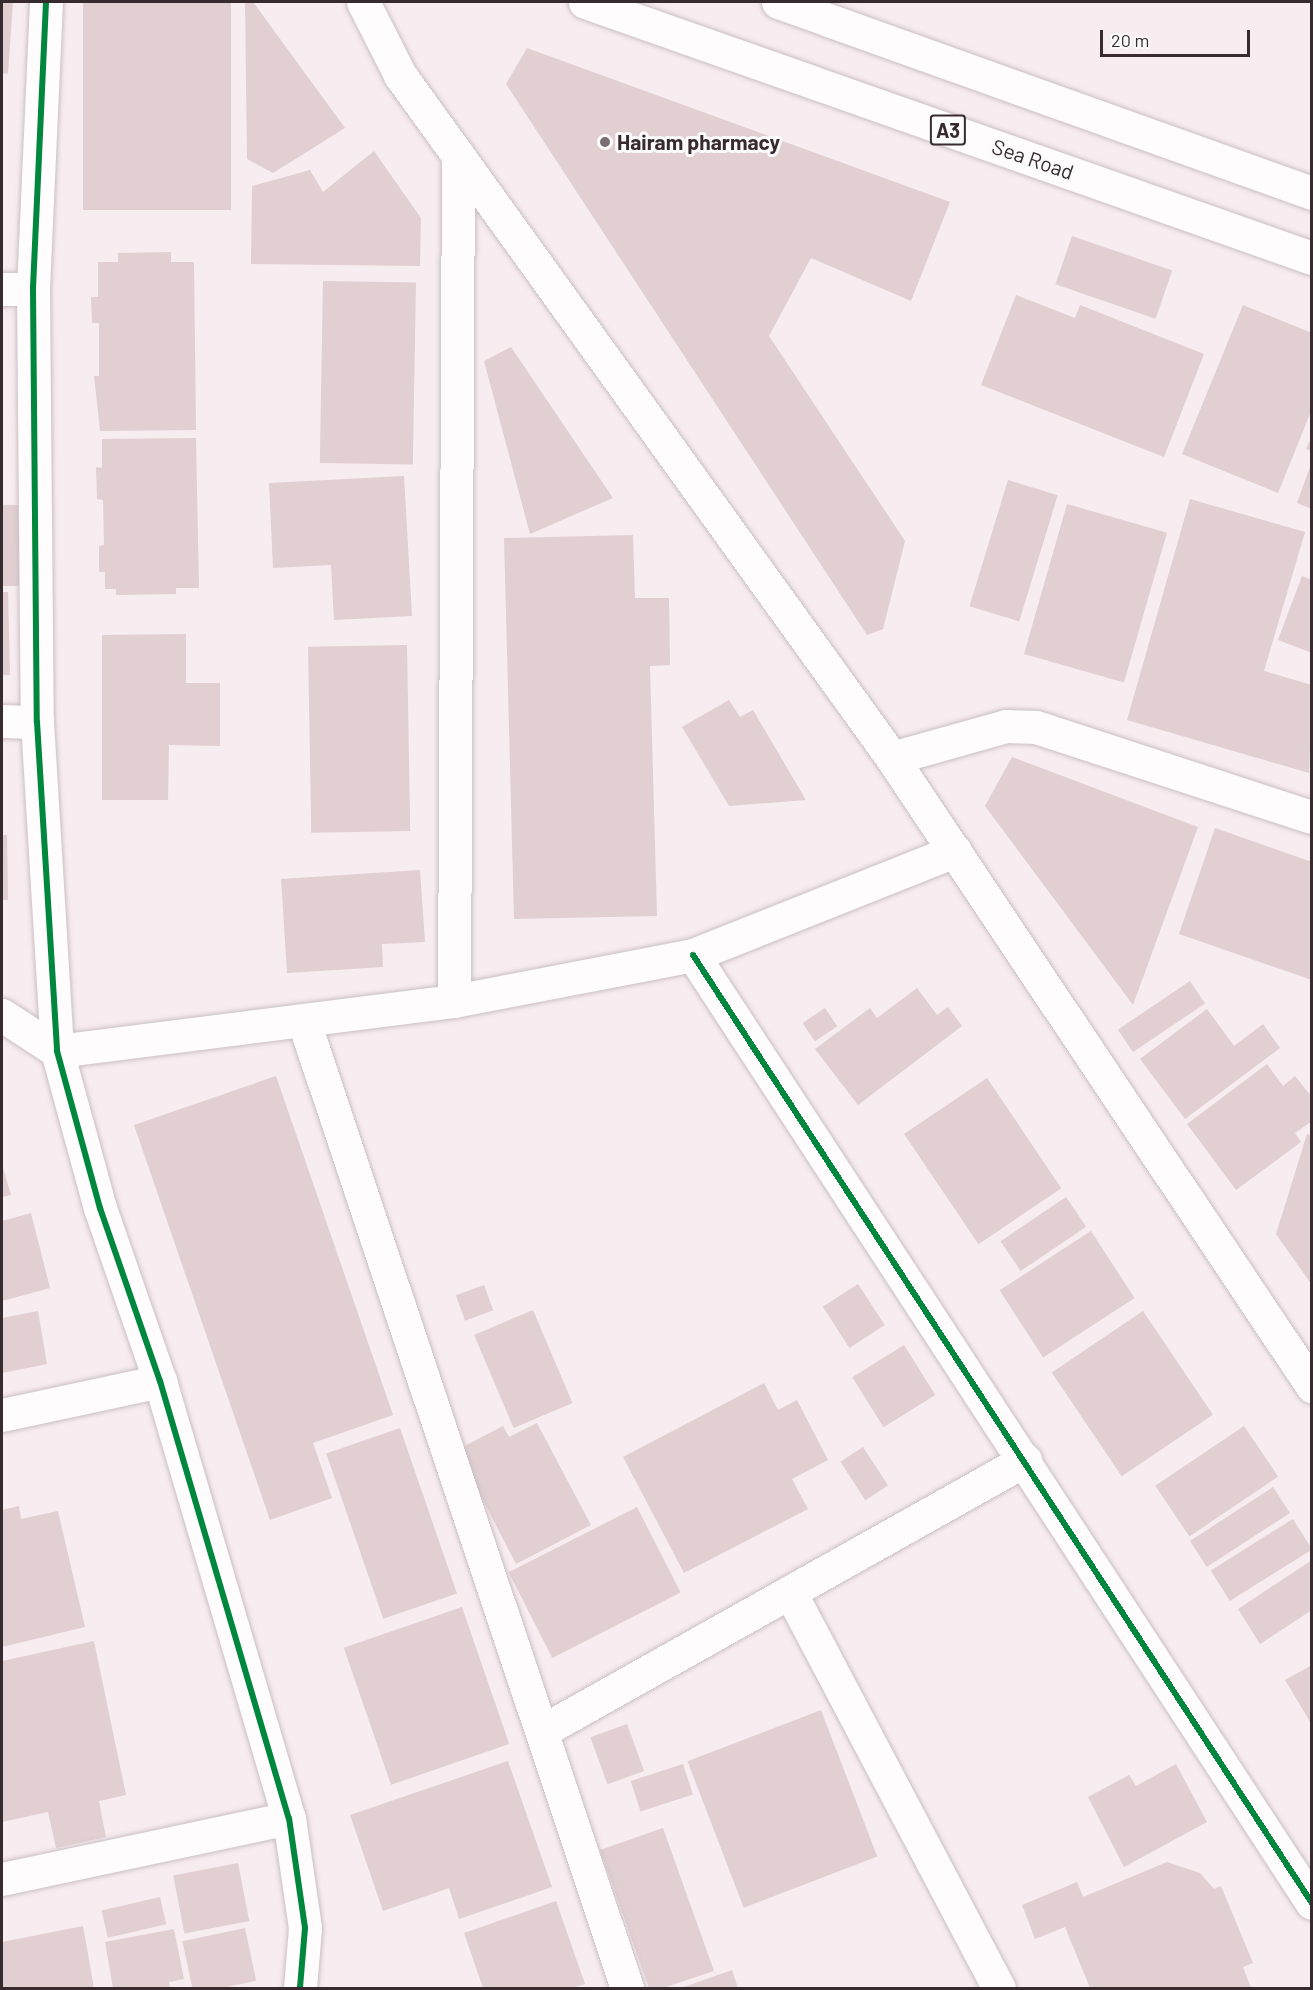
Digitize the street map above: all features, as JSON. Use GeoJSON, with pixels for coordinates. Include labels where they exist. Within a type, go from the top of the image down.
{"type":"FeatureCollection","features":[{"type":"Feature","properties":{"kind":"main road"},"geometry":{"type":"LineString","coordinates":[[46,2],[17,289],[37,722],[57,1052],[100,1208],[160,1381],[289,1818],[305,1928],[300,1989]]}},
{"type":"Feature","properties":{"kind":"main road"},"geometry":{"type":"LineString","coordinates":[[363,2],[400,75],[892,758],[1311,1386]]}},
{"type":"Feature","properties":{"kind":"main road","name":"Sea Road"},"geometry":{"type":"LineString","coordinates":[[585,2],[1311,258]]}},
{"type":"Feature","properties":{"kind":"main road"},"geometry":{"type":"LineString","coordinates":[[778,2],[1311,193]]}},
{"type":"Feature","properties":{"kind":"main road"},"geometry":{"type":"LineString","coordinates":[[454,1001],[458,155]]}},
{"type":"Feature","properties":{"kind":"main road"},"geometry":{"type":"LineString","coordinates":[[2,721],[37,722]]}},
{"type":"Feature","properties":{"kind":"main road"},"geometry":{"type":"LineString","coordinates":[[892,758],[1006,726],[1036,727],[1311,817]]}},
{"type":"Feature","properties":{"kind":"main road"},"geometry":{"type":"LineString","coordinates":[[2,1015],[57,1052],[454,1001],[693,955],[955,851]]}},
{"type":"Feature","properties":{"kind":"main road"},"geometry":{"type":"LineString","coordinates":[[693,955],[1025,1460],[1311,1904]]}},
{"type":"Feature","properties":{"kind":"main road"},"geometry":{"type":"LineString","coordinates":[[304,1022],[627,1989]]}},
{"type":"Feature","properties":{"kind":"main road"},"geometry":{"type":"LineString","coordinates":[[2,1415],[160,1381]]}},
{"type":"Feature","properties":{"kind":"main road"},"geometry":{"type":"LineString","coordinates":[[542,1731],[791,1594],[1025,1460]]}},
{"type":"Feature","properties":{"kind":"main road"},"geometry":{"type":"LineString","coordinates":[[791,1594],[999,1989]]}},
{"type":"Feature","properties":{"kind":"main road"},"geometry":{"type":"LineString","coordinates":[[2,1879],[289,1818]]}},
{"type":"Feature","properties":{"kind":"building"},"geometry":{"type":"Polygon","coordinates":[[[2,2],[13,2],[8,74],[2,73],[2,2]]]}},
{"type":"Feature","properties":{"kind":"building"},"geometry":{"type":"Polygon","coordinates":[[[83,2],[231,2],[231,210],[83,210],[83,2]]]}},
{"type":"Feature","properties":{"kind":"building"},"geometry":{"type":"Polygon","coordinates":[[[245,2],[253,2],[345,128],[273,173],[247,159],[245,2]]]}},
{"type":"Feature","properties":{"kind":"building"},"geometry":{"type":"Polygon","coordinates":[[[527,48],[950,202],[911,301],[811,258],[769,336],[905,541],[883,629],[867,635],[506,84],[527,48]]]}},
{"type":"Feature","properties":{"kind":"building"},"geometry":{"type":"Polygon","coordinates":[[[374,151],[421,218],[420,266],[251,264],[252,186],[310,170],[323,192],[374,151]]]}},
{"type":"Feature","properties":{"kind":"building"},"geometry":{"type":"Polygon","coordinates":[[[1072,236],[1172,271],[1156,319],[1055,284],[1072,236]]]}},
{"type":"Feature","properties":{"kind":"building"},"geometry":{"type":"Polygon","coordinates":[[[171,252],[171,262],[194,262],[196,430],[100,431],[94,376],[99,376],[99,323],[92,323],[91,297],[98,297],[98,262],[118,262],[118,253],[171,252]]]}},
{"type":"Feature","properties":{"kind":"building"},"geometry":{"type":"Polygon","coordinates":[[[323,281],[416,283],[413,465],[320,463],[323,281]]]}},
{"type":"Feature","properties":{"kind":"building"},"geometry":{"type":"Polygon","coordinates":[[[1016,295],[1075,318],[1080,305],[1204,354],[1164,457],[981,385],[1016,295]]]}},
{"type":"Feature","properties":{"kind":"building"},"geometry":{"type":"Polygon","coordinates":[[[1243,305],[1312,333],[1312,409],[1278,493],[1182,454],[1243,305]]]}},
{"type":"Feature","properties":{"kind":"building"},"geometry":{"type":"Polygon","coordinates":[[[511,347],[613,498],[530,534],[484,361],[511,347]]]}},
{"type":"Feature","properties":{"kind":"building"},"geometry":{"type":"Polygon","coordinates":[[[1312,436],[1312,451],[1306,449],[1312,436]]]}},
{"type":"Feature","properties":{"kind":"building"},"geometry":{"type":"Polygon","coordinates":[[[196,438],[199,588],[176,588],[176,594],[116,595],[116,589],[105,589],[105,572],[99,572],[99,546],[104,545],[103,500],[97,499],[96,467],[102,468],[102,439],[196,438]]]}},
{"type":"Feature","properties":{"kind":"building"},"geometry":{"type":"Polygon","coordinates":[[[1312,464],[1312,509],[1297,503],[1312,464]]]}},
{"type":"Feature","properties":{"kind":"building"},"geometry":{"type":"Polygon","coordinates":[[[404,476],[412,616],[334,620],[331,565],[273,568],[269,483],[404,476]]]}},
{"type":"Feature","properties":{"kind":"building"},"geometry":{"type":"Polygon","coordinates":[[[1008,480],[1058,495],[1019,621],[969,606],[1008,480]]]}},
{"type":"Feature","properties":{"kind":"building"},"geometry":{"type":"Polygon","coordinates":[[[1190,499],[1305,532],[1264,671],[1312,685],[1309,773],[1127,720],[1190,499]]]}},
{"type":"Feature","properties":{"kind":"building"},"geometry":{"type":"Polygon","coordinates":[[[1067,504],[1167,533],[1124,683],[1024,654],[1067,504]]]}},
{"type":"Feature","properties":{"kind":"building"},"geometry":{"type":"Polygon","coordinates":[[[2,505],[23,505],[23,586],[2,586],[2,505]]]}},
{"type":"Feature","properties":{"kind":"building"},"geometry":{"type":"Polygon","coordinates":[[[633,535],[635,598],[669,598],[670,665],[650,666],[657,916],[514,919],[504,538],[633,535]]]}},
{"type":"Feature","properties":{"kind":"building"},"geometry":{"type":"Polygon","coordinates":[[[1302,576],[1312,580],[1312,653],[1278,640],[1302,576]]]}},
{"type":"Feature","properties":{"kind":"building"},"geometry":{"type":"Polygon","coordinates":[[[2,592],[8,592],[10,675],[2,675],[2,592]]]}},
{"type":"Feature","properties":{"kind":"building"},"geometry":{"type":"Polygon","coordinates":[[[186,634],[186,683],[220,683],[220,746],[169,745],[168,800],[102,800],[102,635],[186,634]]]}},
{"type":"Feature","properties":{"kind":"building"},"geometry":{"type":"Polygon","coordinates":[[[407,645],[410,831],[311,833],[308,647],[407,645]]]}},
{"type":"Feature","properties":{"kind":"building"},"geometry":{"type":"Polygon","coordinates":[[[729,700],[740,717],[753,710],[806,800],[729,806],[682,727],[729,700]]]}},
{"type":"Feature","properties":{"kind":"building"},"geometry":{"type":"Polygon","coordinates":[[[1012,757],[1198,827],[1133,1005],[985,806],[1012,757]]]}},
{"type":"Feature","properties":{"kind":"building"},"geometry":{"type":"Polygon","coordinates":[[[1215,828],[1312,862],[1312,980],[1179,934],[1215,828]]]}},
{"type":"Feature","properties":{"kind":"building"},"geometry":{"type":"Polygon","coordinates":[[[2,835],[7,835],[8,900],[2,900],[2,835]]]}},
{"type":"Feature","properties":{"kind":"building"},"geometry":{"type":"Polygon","coordinates":[[[420,870],[425,942],[382,944],[383,967],[287,973],[281,879],[420,870]]]}},
{"type":"Feature","properties":{"kind":"building"},"geometry":{"type":"Polygon","coordinates":[[[1190,981],[1205,1003],[1133,1052],[1118,1030],[1190,981]]]}},
{"type":"Feature","properties":{"kind":"building"},"geometry":{"type":"Polygon","coordinates":[[[917,988],[937,1015],[948,1007],[962,1026],[858,1105],[815,1049],[870,1008],[877,1018],[917,988]]]}},
{"type":"Feature","properties":{"kind":"building"},"geometry":{"type":"Polygon","coordinates":[[[825,1008],[837,1026],[815,1041],[803,1023],[825,1008]]]}},
{"type":"Feature","properties":{"kind":"building"},"geometry":{"type":"Polygon","coordinates":[[[1207,1009],[1234,1046],[1263,1024],[1280,1048],[1185,1119],[1140,1059],[1207,1009]]]}},
{"type":"Feature","properties":{"kind":"building"},"geometry":{"type":"Polygon","coordinates":[[[1267,1064],[1283,1086],[1295,1076],[1312,1097],[1312,1121],[1295,1133],[1301,1142],[1236,1190],[1187,1124],[1267,1064]]]}},
{"type":"Feature","properties":{"kind":"building"},"geometry":{"type":"Polygon","coordinates":[[[276,1076],[393,1415],[313,1443],[332,1498],[270,1520],[134,1125],[276,1076]]]}},
{"type":"Feature","properties":{"kind":"building"},"geometry":{"type":"Polygon","coordinates":[[[987,1078],[1061,1188],[978,1244],[904,1134],[987,1078]]]}},
{"type":"Feature","properties":{"kind":"building"},"geometry":{"type":"Polygon","coordinates":[[[1307,1134],[1312,1136],[1312,1285],[1276,1234],[1307,1134]]]}},
{"type":"Feature","properties":{"kind":"building"},"geometry":{"type":"Polygon","coordinates":[[[2,1164],[11,1195],[2,1197],[2,1164]]]}},
{"type":"Feature","properties":{"kind":"building"},"geometry":{"type":"Polygon","coordinates":[[[1066,1197],[1086,1227],[1021,1271],[1001,1241],[1066,1197]]]}},
{"type":"Feature","properties":{"kind":"building"},"geometry":{"type":"Polygon","coordinates":[[[31,1213],[50,1288],[2,1301],[2,1221],[31,1213]]]}},
{"type":"Feature","properties":{"kind":"building"},"geometry":{"type":"Polygon","coordinates":[[[1091,1231],[1135,1298],[1043,1357],[1000,1290],[1091,1231]]]}},
{"type":"Feature","properties":{"kind":"building"},"geometry":{"type":"Polygon","coordinates":[[[858,1284],[885,1325],[849,1348],[823,1307],[858,1284]]]}},
{"type":"Feature","properties":{"kind":"building"},"geometry":{"type":"Polygon","coordinates":[[[484,1285],[493,1310],[465,1321],[456,1295],[484,1285]]]}},
{"type":"Feature","properties":{"kind":"building"},"geometry":{"type":"Polygon","coordinates":[[[533,1310],[572,1403],[514,1428],[474,1335],[533,1310]]]}},
{"type":"Feature","properties":{"kind":"building"},"geometry":{"type":"Polygon","coordinates":[[[38,1311],[47,1364],[2,1373],[2,1318],[38,1311]]]}},
{"type":"Feature","properties":{"kind":"building"},"geometry":{"type":"Polygon","coordinates":[[[1143,1311],[1213,1415],[1122,1476],[1052,1373],[1143,1311]]]}},
{"type":"Feature","properties":{"kind":"building"},"geometry":{"type":"Polygon","coordinates":[[[904,1345],[935,1395],[884,1427],[852,1377],[904,1345]]]}},
{"type":"Feature","properties":{"kind":"building"},"geometry":{"type":"Polygon","coordinates":[[[764,1383],[778,1410],[797,1400],[828,1460],[792,1479],[808,1509],[684,1573],[623,1457],[764,1383]]]}},
{"type":"Feature","properties":{"kind":"building"},"geometry":{"type":"Polygon","coordinates":[[[537,1423],[591,1525],[516,1564],[457,1450],[503,1426],[509,1437],[537,1423]]]}},
{"type":"Feature","properties":{"kind":"building"},"geometry":{"type":"Polygon","coordinates":[[[1244,1426],[1278,1477],[1189,1536],[1155,1486],[1244,1426]]]}},
{"type":"Feature","properties":{"kind":"building"},"geometry":{"type":"Polygon","coordinates":[[[400,1428],[457,1593],[383,1619],[326,1453],[400,1428]]]}},
{"type":"Feature","properties":{"kind":"building"},"geometry":{"type":"Polygon","coordinates":[[[863,1447],[888,1486],[865,1500],[840,1462],[863,1447]]]}},
{"type":"Feature","properties":{"kind":"building"},"geometry":{"type":"Polygon","coordinates":[[[1273,1487],[1290,1513],[1207,1567],[1190,1541],[1273,1487]]]}},
{"type":"Feature","properties":{"kind":"building"},"geometry":{"type":"Polygon","coordinates":[[[19,1506],[21,1519],[58,1511],[85,1627],[2,1647],[2,1510],[19,1506]]]}},
{"type":"Feature","properties":{"kind":"building"},"geometry":{"type":"Polygon","coordinates":[[[637,1507],[681,1593],[552,1658],[509,1572],[637,1507]]]}},
{"type":"Feature","properties":{"kind":"building"},"geometry":{"type":"Polygon","coordinates":[[[1293,1519],[1312,1550],[1230,1601],[1211,1570],[1293,1519]]]}},
{"type":"Feature","properties":{"kind":"building"},"geometry":{"type":"Polygon","coordinates":[[[1312,1560],[1312,1610],[1260,1644],[1238,1609],[1312,1560]]]}},
{"type":"Feature","properties":{"kind":"building"},"geometry":{"type":"Polygon","coordinates":[[[462,1607],[509,1744],[391,1785],[344,1648],[462,1607]]]}},
{"type":"Feature","properties":{"kind":"building"},"geometry":{"type":"Polygon","coordinates":[[[94,1641],[126,1795],[99,1801],[106,1837],[56,1848],[48,1812],[2,1822],[2,1661],[94,1641]]]}},
{"type":"Feature","properties":{"kind":"building"},"geometry":{"type":"Polygon","coordinates":[[[1312,1665],[1312,1725],[1285,1680],[1312,1665]]]}},
{"type":"Feature","properties":{"kind":"building"},"geometry":{"type":"Polygon","coordinates":[[[821,1710],[877,1857],[744,1908],[687,1761],[821,1710]]]}},
{"type":"Feature","properties":{"kind":"building"},"geometry":{"type":"Polygon","coordinates":[[[627,1724],[644,1771],[607,1784],[590,1737],[627,1724]]]}},
{"type":"Feature","properties":{"kind":"building"},"geometry":{"type":"Polygon","coordinates":[[[508,1761],[552,1887],[459,1919],[449,1888],[383,1911],[350,1815],[508,1761]]]}},
{"type":"Feature","properties":{"kind":"building"},"geometry":{"type":"Polygon","coordinates":[[[683,1764],[693,1794],[641,1811],[631,1781],[683,1764]]]}},
{"type":"Feature","properties":{"kind":"building"},"geometry":{"type":"Polygon","coordinates":[[[1176,1764],[1207,1822],[1124,1867],[1088,1797],[1129,1775],[1136,1786],[1176,1764]]]}},
{"type":"Feature","properties":{"kind":"building"},"geometry":{"type":"Polygon","coordinates":[[[663,1828],[714,1971],[663,1988],[649,1988],[600,1850],[663,1828]]]}},
{"type":"Feature","properties":{"kind":"building"},"geometry":{"type":"Polygon","coordinates":[[[1167,1862],[1200,1873],[1214,1889],[1221,1886],[1253,1963],[1243,1967],[1251,1988],[1090,1988],[1065,1927],[1035,1939],[1022,1905],[1077,1882],[1083,1897],[1167,1862]]]}},
{"type":"Feature","properties":{"kind":"building"},"geometry":{"type":"Polygon","coordinates":[[[238,1863],[249,1921],[184,1934],[173,1876],[238,1863]]]}},
{"type":"Feature","properties":{"kind":"building"},"geometry":{"type":"Polygon","coordinates":[[[160,1897],[166,1924],[108,1938],[102,1910],[160,1897]]]}},
{"type":"Feature","properties":{"kind":"building"},"geometry":{"type":"Polygon","coordinates":[[[556,1901],[585,1984],[572,1988],[483,1988],[464,1933],[556,1901]]]}},
{"type":"Feature","properties":{"kind":"building"},"geometry":{"type":"Polygon","coordinates":[[[83,1926],[94,1988],[2,1988],[2,1942],[83,1926]]]}},
{"type":"Feature","properties":{"kind":"building"},"geometry":{"type":"Polygon","coordinates":[[[245,1928],[256,1981],[222,1988],[192,1988],[182,1941],[245,1928]]]}},
{"type":"Feature","properties":{"kind":"building"},"geometry":{"type":"Polygon","coordinates":[[[174,1929],[184,1979],[169,1982],[170,1988],[113,1988],[105,1942],[174,1929]]]}},
{"type":"Feature","properties":{"kind":"building"},"geometry":{"type":"Polygon","coordinates":[[[732,1970],[738,1988],[681,1988],[732,1970]]]}},
{"type":"Feature","properties":{"kind":"cycle path"},"geometry":{"type":"LineString","coordinates":[[46,2],[33,289],[37,722],[57,1051],[100,1208],[160,1381],[289,1818],[305,1928],[300,1988]]}},
{"type":"Feature","properties":{"kind":"cycle path"},"geometry":{"type":"LineString","coordinates":[[693,955],[1312,1903]]}},
{"type":"Feature","properties":{"kind":"place","name":"Hairam pharmacy"},"geometry":{"type":"Point","coordinates":[605,142]}}]}
